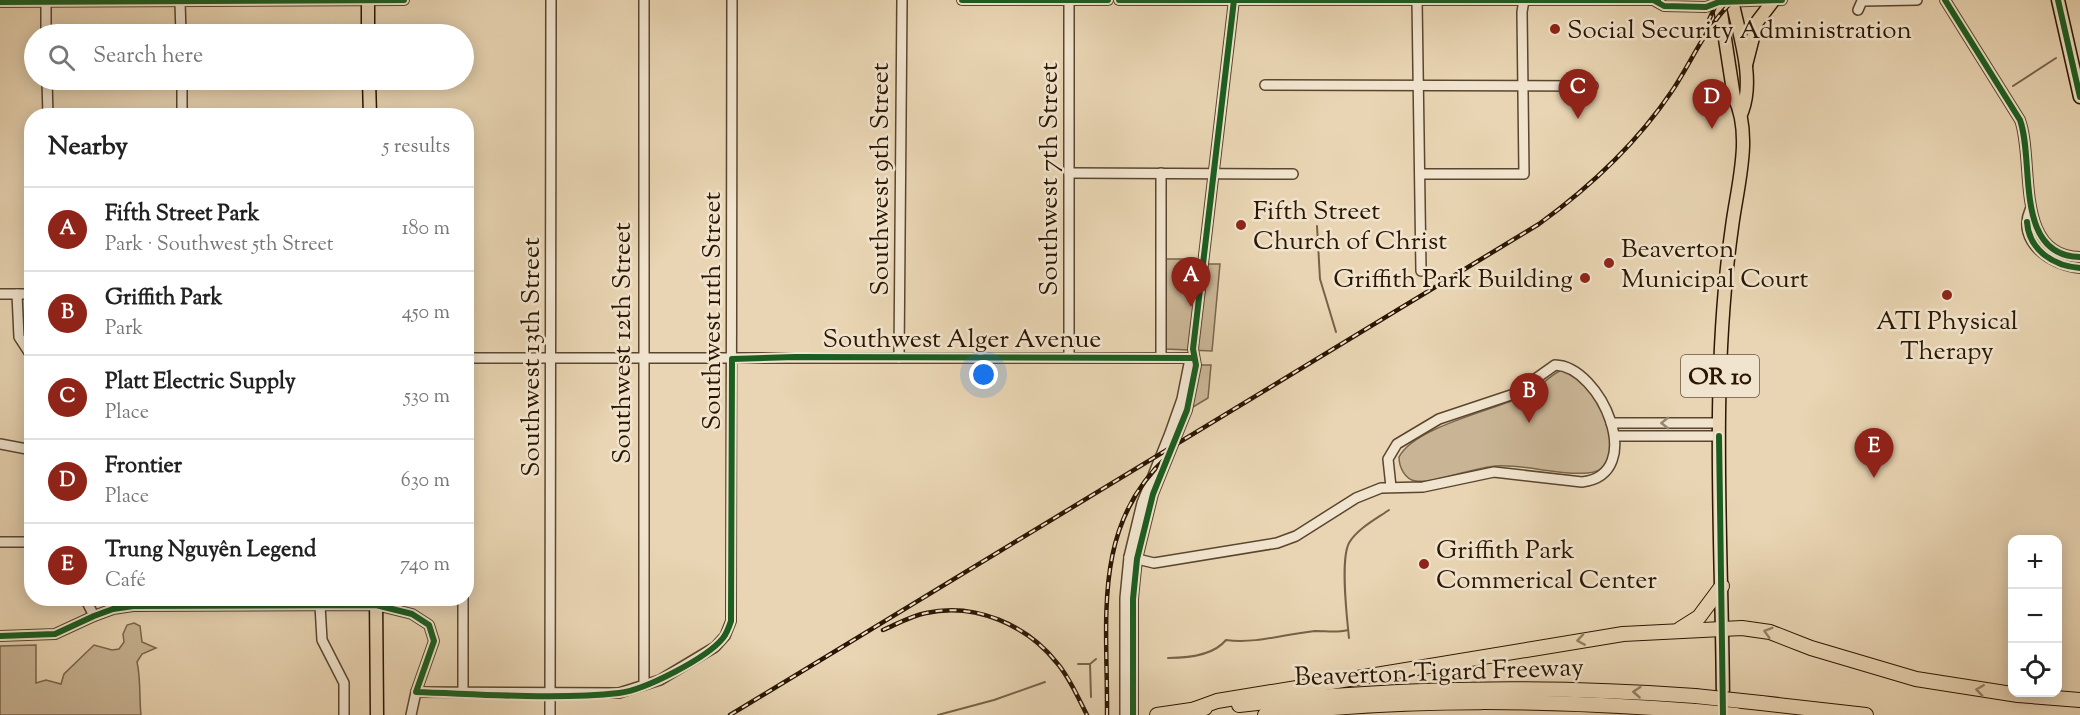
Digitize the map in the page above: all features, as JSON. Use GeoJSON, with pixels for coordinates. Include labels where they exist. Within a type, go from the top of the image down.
{"type":"FeatureCollection","features":[{"type":"Feature","properties":{"kind":"highway"},"geometry":{"type":"LineString","coordinates":[[1679,629],[1698,617],[1722,586]]}},
{"type":"Feature","properties":{"kind":"highway"},"geometry":{"type":"LineString","coordinates":[[1196,709],[1217,701],[1317,683],[1588,639],[1679,629],[1723,628],[1756,629],[1770,632],[1811,648],[1916,679],[2018,695],[2080,700]]}},
{"type":"Feature","properties":{"kind":"highway","name":"Beaverton-Tigard Freeway"},"geometry":{"type":"LineString","coordinates":[[1156,715],[1329,695],[1504,687],[1695,696],[1866,715]]}},
{"type":"Feature","properties":{"kind":"highway","name":"Beaverton-Tigard Freeway"},"geometry":{"type":"LineString","coordinates":[[1276,714],[1440,702],[1510,701],[1736,715]]}},
{"type":"Feature","properties":{"kind":"main road"},"geometry":{"type":"LineString","coordinates":[[368,0],[368,24]]}},
{"type":"Feature","properties":{"kind":"main road"},"geometry":{"type":"LineString","coordinates":[[1745,67],[1757,22],[1777,0]]}},
{"type":"Feature","properties":{"kind":"main road"},"geometry":{"type":"LineString","coordinates":[[2058,0],[2080,97]]}},
{"type":"Feature","properties":{"kind":"main road","name":"OR 10"},"geometry":{"type":"LineString","coordinates":[[1718,1],[1734,98],[1742,112]]}},
{"type":"Feature","properties":{"kind":"main road","name":"OR 10"},"geometry":{"type":"LineString","coordinates":[[1724,715],[1719,436],[1721,319],[1740,164],[1742,112],[1748,96],[1745,67],[1732,1]]}},
{"type":"Feature","properties":{"kind":"main road"},"geometry":{"type":"LineString","coordinates":[[369,90],[370,108]]}},
{"type":"Feature","properties":{"kind":"main road"},"geometry":{"type":"LineString","coordinates":[[376,606],[377,715]]}},
{"type":"Feature","properties":{"kind":"street"},"geometry":{"type":"LineString","coordinates":[[0,2],[404,0]]}},
{"type":"Feature","properties":{"kind":"street","name":"Southwest 13th Street"},"geometry":{"type":"LineString","coordinates":[[550,715],[551,0]]}},
{"type":"Feature","properties":{"kind":"street","name":"Southwest 12th Street"},"geometry":{"type":"LineString","coordinates":[[644,0],[642,359],[644,685]]}},
{"type":"Feature","properties":{"kind":"street","name":"Southwest 11th Street"},"geometry":{"type":"LineString","coordinates":[[644,685],[660,680],[715,647],[725,636],[731,621],[732,0]]}},
{"type":"Feature","properties":{"kind":"street","name":"Southwest 9th Street"},"geometry":{"type":"LineString","coordinates":[[899,358],[902,0]]}},
{"type":"Feature","properties":{"kind":"street"},"geometry":{"type":"LineString","coordinates":[[962,0],[1108,0]]}},
{"type":"Feature","properties":{"kind":"street","name":"Southwest 7th Street"},"geometry":{"type":"LineString","coordinates":[[1069,0],[1069,357]]}},
{"type":"Feature","properties":{"kind":"street"},"geometry":{"type":"LineString","coordinates":[[1119,0],[1656,1],[1664,6],[1706,7],[1718,1],[1777,0]]}},
{"type":"Feature","properties":{"kind":"street"},"geometry":{"type":"LineString","coordinates":[[1125,715],[1125,598],[1133,558],[1153,494],[1187,410],[1196,365],[1193,358],[1234,0]]}},
{"type":"Feature","properties":{"kind":"street"},"geometry":{"type":"LineString","coordinates":[[1417,0],[1421,271]]}},
{"type":"Feature","properties":{"kind":"street"},"geometry":{"type":"LineString","coordinates":[[1420,174],[1524,174],[1522,12],[1524,0]]}},
{"type":"Feature","properties":{"kind":"street"},"geometry":{"type":"LineString","coordinates":[[1858,10],[1862,1],[1917,0]]}},
{"type":"Feature","properties":{"kind":"street"},"geometry":{"type":"LineString","coordinates":[[1945,0],[2020,120],[2025,142],[2030,210],[2039,233],[2047,243],[2062,253],[2080,257]]}},
{"type":"Feature","properties":{"kind":"street"},"geometry":{"type":"LineString","coordinates":[[46,2],[46,24]]}},
{"type":"Feature","properties":{"kind":"street"},"geometry":{"type":"LineString","coordinates":[[180,2],[181,24]]}},
{"type":"Feature","properties":{"kind":"street"},"geometry":{"type":"LineString","coordinates":[[1265,85],[1593,86]]}},
{"type":"Feature","properties":{"kind":"street"},"geometry":{"type":"LineString","coordinates":[[47,90],[48,108]]}},
{"type":"Feature","properties":{"kind":"street"},"geometry":{"type":"LineString","coordinates":[[182,90],[182,108]]}},
{"type":"Feature","properties":{"kind":"street"},"geometry":{"type":"LineString","coordinates":[[1069,173],[1293,174]]}},
{"type":"Feature","properties":{"kind":"street"},"geometry":{"type":"LineString","coordinates":[[1161,173],[1161,358]]}},
{"type":"Feature","properties":{"kind":"street"},"geometry":{"type":"LineString","coordinates":[[2030,210],[2026,219],[2027,230],[2036,248],[2058,264],[2080,268]]}},
{"type":"Feature","properties":{"kind":"street"},"geometry":{"type":"LineString","coordinates":[[0,294],[24,294]]}},
{"type":"Feature","properties":{"kind":"street"},"geometry":{"type":"LineString","coordinates":[[17,294],[19,337],[24,345]]}},
{"type":"Feature","properties":{"kind":"street","name":"Southwest Alger Avenue"},"geometry":{"type":"LineString","coordinates":[[474,358],[1193,358]]}},
{"type":"Feature","properties":{"kind":"street"},"geometry":{"type":"LineString","coordinates":[[1133,558],[1161,562],[1277,543],[1296,536],[1367,493],[1391,487],[1422,487],[1494,472],[1582,482],[1592,480],[1606,472],[1613,460],[1615,436],[1602,402],[1587,382],[1573,368],[1555,365],[1514,394],[1439,419],[1397,444],[1388,459],[1391,487]]}},
{"type":"Feature","properties":{"kind":"street"},"geometry":{"type":"LineString","coordinates":[[1611,423],[1719,423]]}},
{"type":"Feature","properties":{"kind":"street"},"geometry":{"type":"LineString","coordinates":[[1615,436],[1719,436]]}},
{"type":"Feature","properties":{"kind":"street"},"geometry":{"type":"LineString","coordinates":[[0,444],[24,448]]}},
{"type":"Feature","properties":{"kind":"street"},"geometry":{"type":"LineString","coordinates":[[0,542],[24,542]]}},
{"type":"Feature","properties":{"kind":"street"},"geometry":{"type":"LineString","coordinates":[[1133,558],[1133,715]]}},
{"type":"Feature","properties":{"kind":"street"},"geometry":{"type":"LineString","coordinates":[[89,606],[93,616]]}},
{"type":"Feature","properties":{"kind":"street"},"geometry":{"type":"LineString","coordinates":[[0,636],[55,634],[93,616],[113,609],[133,606]]}},
{"type":"Feature","properties":{"kind":"street"},"geometry":{"type":"LineString","coordinates":[[320,606],[322,640],[344,683],[344,715]]}},
{"type":"Feature","properties":{"kind":"street"},"geometry":{"type":"LineString","coordinates":[[388,606],[420,617],[429,625],[433,633],[433,650],[416,692],[411,715]]}},
{"type":"Feature","properties":{"kind":"street"},"geometry":{"type":"LineString","coordinates":[[463,606],[463,693]]}},
{"type":"Feature","properties":{"kind":"street"},"geometry":{"type":"LineString","coordinates":[[416,692],[619,693],[644,685]]}},
{"type":"Feature","properties":{"kind":"shaded area"},"geometry":{"type":"Polygon","coordinates":[[[1166,259],[1196,259],[1195,264],[1220,264],[1212,351],[1166,349],[1166,259]]]}},
{"type":"Feature","properties":{"kind":"shaded area"},"geometry":{"type":"Polygon","coordinates":[[[1185,365],[1211,365],[1208,398],[1185,412],[1185,365]]]}},
{"type":"Feature","properties":{"kind":"shaded area"},"geometry":{"type":"Polygon","coordinates":[[[1562,370],[1581,380],[1595,398],[1606,419],[1612,448],[1606,465],[1599,470],[1577,473],[1496,466],[1423,481],[1412,480],[1403,472],[1399,457],[1408,446],[1422,436],[1528,394],[1562,370]]]}},
{"type":"Feature","properties":{"kind":"shaded area"},"geometry":{"type":"Polygon","coordinates":[[[134,623],[140,626],[142,642],[156,648],[142,654],[137,662],[141,715],[0,715],[0,646],[36,645],[36,683],[46,680],[61,684],[64,674],[94,645],[112,650],[119,649],[124,642],[123,634],[127,625],[134,623]]]}},
{"type":"Feature","properties":{"kind":"waterway"},"geometry":{"type":"LineString","coordinates":[[2013,86],[2056,58]]}},
{"type":"Feature","properties":{"kind":"waterway"},"geometry":{"type":"LineString","coordinates":[[1317,226],[1320,279],[1336,332]]}},
{"type":"Feature","properties":{"kind":"waterway"},"geometry":{"type":"LineString","coordinates":[[1349,638],[1345,589],[1346,551],[1357,533],[1389,510]]}},
{"type":"Feature","properties":{"kind":"waterway"},"geometry":{"type":"LineString","coordinates":[[1168,658],[1191,657],[1207,653],[1226,640],[1248,641],[1315,631],[1348,630]]}},
{"type":"Feature","properties":{"kind":"waterway"},"geometry":{"type":"LineString","coordinates":[[1078,664],[1090,664],[1096,659]]}},
{"type":"Feature","properties":{"kind":"waterway"},"geometry":{"type":"LineString","coordinates":[[1090,664],[1091,697]]}},
{"type":"Feature","properties":{"kind":"waterway"},"geometry":{"type":"LineString","coordinates":[[938,715],[994,700],[1045,682]]}},
{"type":"Feature","properties":{"kind":"railway"},"geometry":{"type":"LineString","coordinates":[[1708,22],[1718,0]]}},
{"type":"Feature","properties":{"kind":"railway"},"geometry":{"type":"LineString","coordinates":[[730,715],[1539,224],[1612,163],[1644,129],[1672,91],[1716,20],[1734,0]]}},
{"type":"Feature","properties":{"kind":"railway"},"geometry":{"type":"LineString","coordinates":[[1107,715],[1106,610],[1115,544],[1126,513],[1143,483],[1168,456]]}},
{"type":"Feature","properties":{"kind":"railway"},"geometry":{"type":"LineString","coordinates":[[883,630],[915,616],[944,610],[981,614],[999,620],[1031,638],[1045,649],[1066,675],[1087,715]]}},
{"type":"Feature","properties":{"kind":"cycle path"},"geometry":{"type":"LineString","coordinates":[[0,2],[404,0]]}},
{"type":"Feature","properties":{"kind":"cycle path"},"geometry":{"type":"LineString","coordinates":[[962,0],[1108,0]]}},
{"type":"Feature","properties":{"kind":"cycle path"},"geometry":{"type":"LineString","coordinates":[[1119,0],[1658,0]]}},
{"type":"Feature","properties":{"kind":"cycle path"},"geometry":{"type":"LineString","coordinates":[[1133,715],[1133,599],[1137,559],[1153,494],[1187,410],[1196,365],[1193,349],[1234,0]]}},
{"type":"Feature","properties":{"kind":"cycle path"},"geometry":{"type":"LineString","coordinates":[[1655,1],[1664,6],[1706,7],[1719,2],[1782,0]]}},
{"type":"Feature","properties":{"kind":"cycle path"},"geometry":{"type":"LineString","coordinates":[[1945,0],[2020,120],[2024,138],[2030,204],[2044,241],[2059,253],[2080,257]]}},
{"type":"Feature","properties":{"kind":"cycle path"},"geometry":{"type":"LineString","coordinates":[[2058,0],[2080,97]]}},
{"type":"Feature","properties":{"kind":"cycle path"},"geometry":{"type":"LineString","coordinates":[[2027,222],[2032,241],[2044,255],[2061,264],[2080,268]]}},
{"type":"Feature","properties":{"kind":"cycle path"},"geometry":{"type":"LineString","coordinates":[[380,606],[412,614],[429,625],[434,641],[416,692],[544,696],[595,695],[630,691],[659,680],[704,655],[723,638],[731,621],[732,359],[795,357],[1193,358]]}},
{"type":"Feature","properties":{"kind":"cycle path"},"geometry":{"type":"LineString","coordinates":[[1719,436],[1723,715]]}},
{"type":"Feature","properties":{"kind":"cycle path"},"geometry":{"type":"LineString","coordinates":[[0,636],[55,634],[113,609],[133,606]]}},
{"type":"Feature","properties":{"kind":"place","name":"Social Security Administration"},"geometry":{"type":"Point","coordinates":[1555,29]}},
{"type":"Feature","properties":{"kind":"place","name":"Platt Electric Supply"},"geometry":{"type":"Point","coordinates":[1578,119]}},
{"type":"Feature","properties":{"kind":"place","name":"Frontier"},"geometry":{"type":"Point","coordinates":[1712,129]}},
{"type":"Feature","properties":{"kind":"place","name":"Fifth Street Church of Christ"},"geometry":{"type":"Point","coordinates":[1241,225]}},
{"type":"Feature","properties":{"kind":"place","name":"Beaverton Municipal Court"},"geometry":{"type":"Point","coordinates":[1609,263]}},
{"type":"Feature","properties":{"kind":"place","name":"Griffith Park Building"},"geometry":{"type":"Point","coordinates":[1585,278]}},
{"type":"Feature","properties":{"kind":"place","name":"ATI Physical Therapy"},"geometry":{"type":"Point","coordinates":[1947,295]}},
{"type":"Feature","properties":{"kind":"place","name":"Fifth Street Park"},"geometry":{"type":"Point","coordinates":[1191,307]}},
{"type":"Feature","properties":{"kind":"place","name":"Griffith Park"},"geometry":{"type":"Point","coordinates":[1529,423]}},
{"type":"Feature","properties":{"kind":"place","name":"Trung Nguyên Legend"},"geometry":{"type":"Point","coordinates":[1874,478]}},
{"type":"Feature","properties":{"kind":"place","name":"Griffith Park Commerical Center"},"geometry":{"type":"Point","coordinates":[1424,564]}}]}
